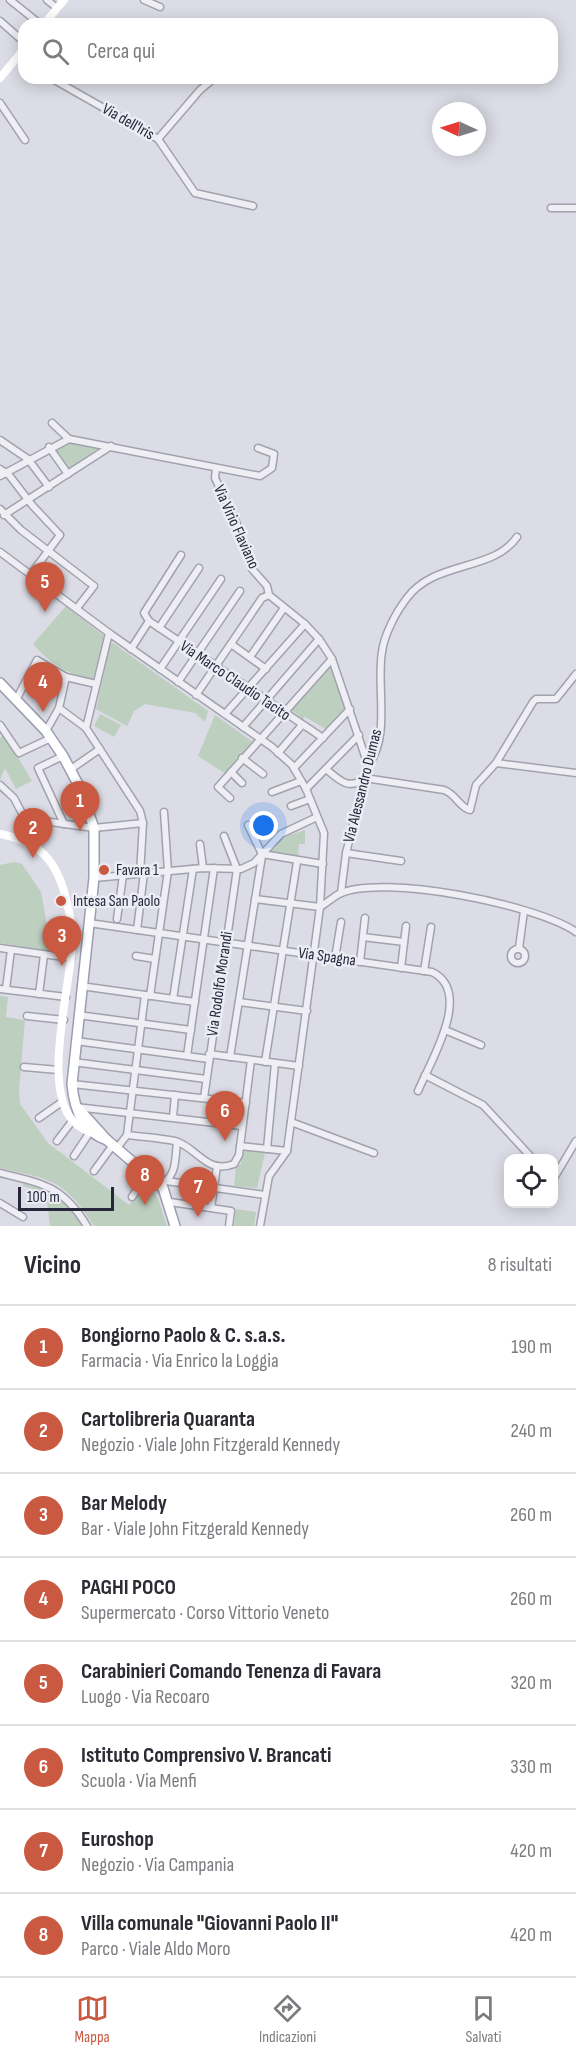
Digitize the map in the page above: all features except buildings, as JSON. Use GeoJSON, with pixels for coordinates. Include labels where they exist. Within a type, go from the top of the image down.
{"type":"FeatureCollection","features":[{"type":"Feature","properties":{"kind":"main road"},"geometry":{"type":"LineString","coordinates":[[0,683],[48,734],[63,756],[71,769],[94,828],[94,878],[73,1062],[72,1084],[76,1107],[93,1129],[163,1183],[176,1226]]}},
{"type":"Feature","properties":{"kind":"street"},"geometry":{"type":"LineString","coordinates":[[10,0],[34,18]]}},
{"type":"Feature","properties":{"kind":"street"},"geometry":{"type":"LineString","coordinates":[[47,0],[57,8]]}},
{"type":"Feature","properties":{"kind":"street"},"geometry":{"type":"LineString","coordinates":[[48,18],[64,0]]}},
{"type":"Feature","properties":{"kind":"street"},"geometry":{"type":"LineString","coordinates":[[144,0],[160,7]]}},
{"type":"Feature","properties":{"kind":"street"},"geometry":{"type":"LineString","coordinates":[[0,21],[18,37]]}},
{"type":"Feature","properties":{"kind":"street"},"geometry":{"type":"LineString","coordinates":[[0,78],[3,68],[18,57]]}},
{"type":"Feature","properties":{"kind":"street","name":"Via dell'Iris"},"geometry":{"type":"LineString","coordinates":[[62,84],[158,139],[195,193],[253,206]]}},
{"type":"Feature","properties":{"kind":"street"},"geometry":{"type":"LineString","coordinates":[[158,139],[207,84]]}},
{"type":"Feature","properties":{"kind":"street"},"geometry":{"type":"LineString","coordinates":[[0,103],[25,140]]}},
{"type":"Feature","properties":{"kind":"street"},"geometry":{"type":"LineString","coordinates":[[551,208],[576,208]]}},
{"type":"Feature","properties":{"kind":"street"},"geometry":{"type":"LineString","coordinates":[[52,423],[69,439]]}},
{"type":"Feature","properties":{"kind":"street"},"geometry":{"type":"LineString","coordinates":[[32,574],[60,535],[2,473],[49,447],[69,439],[260,476],[272,468],[274,454],[272,451],[258,448]]}},
{"type":"Feature","properties":{"kind":"street"},"geometry":{"type":"LineString","coordinates":[[0,440],[28,459],[49,488]]}},
{"type":"Feature","properties":{"kind":"street"},"geometry":{"type":"LineString","coordinates":[[77,608],[94,586],[2,512],[28,501],[111,446]]}},
{"type":"Feature","properties":{"kind":"street"},"geometry":{"type":"LineString","coordinates":[[49,447],[68,474]]}},
{"type":"Feature","properties":{"kind":"street","name":"Via Virio Flaviano"},"geometry":{"type":"LineString","coordinates":[[216,469],[215,478],[236,522],[252,569],[267,586],[269,595],[305,624],[319,639],[332,659],[368,765]]}},
{"type":"Feature","properties":{"kind":"street","name":"Via Alessandro Dumas"},"geometry":{"type":"LineString","coordinates":[[341,893],[346,853],[368,765],[374,759],[379,729],[382,653],[406,598],[421,582],[432,575],[503,552],[517,537]]}},
{"type":"Feature","properties":{"kind":"street"},"geometry":{"type":"LineString","coordinates":[[0,552],[131,649],[278,753],[294,768],[302,781],[324,831],[321,907],[287,1151],[272,1170],[260,1226]]}},
{"type":"Feature","properties":{"kind":"street"},"geometry":{"type":"LineString","coordinates":[[131,649],[149,621],[144,613],[181,555]]}},
{"type":"Feature","properties":{"kind":"street"},"geometry":{"type":"LineString","coordinates":[[159,628],[199,568]]}},
{"type":"Feature","properties":{"kind":"street"},"geometry":{"type":"LineString","coordinates":[[160,669],[221,579]]}},
{"type":"Feature","properties":{"kind":"street"},"geometry":{"type":"LineString","coordinates":[[178,682],[240,591]]}},
{"type":"Feature","properties":{"kind":"street"},"geometry":{"type":"LineString","coordinates":[[196,695],[262,598],[269,595]]}},
{"type":"Feature","properties":{"kind":"street"},"geometry":{"type":"LineString","coordinates":[[250,657],[284,608]]}},
{"type":"Feature","properties":{"kind":"street","name":"Via Marco Claudio Tacito"},"geometry":{"type":"LineString","coordinates":[[149,621],[323,738]]}},
{"type":"Feature","properties":{"kind":"street"},"geometry":{"type":"LineString","coordinates":[[225,714],[305,624]]}},
{"type":"Feature","properties":{"kind":"street"},"geometry":{"type":"LineString","coordinates":[[86,728],[109,633]]}},
{"type":"Feature","properties":{"kind":"street"},"geometry":{"type":"LineString","coordinates":[[243,727],[319,639]]}},
{"type":"Feature","properties":{"kind":"street"},"geometry":{"type":"LineString","coordinates":[[231,644],[266,669]]}},
{"type":"Feature","properties":{"kind":"street"},"geometry":{"type":"LineString","coordinates":[[230,798],[218,787],[282,712],[332,659]]}},
{"type":"Feature","properties":{"kind":"street"},"geometry":{"type":"LineString","coordinates":[[16,700],[37,660],[66,677],[96,684]]}},
{"type":"Feature","properties":{"kind":"street"},"geometry":{"type":"LineString","coordinates":[[326,769],[345,784],[355,784],[365,778],[450,792],[465,808],[470,810],[473,806],[476,785],[496,763],[535,700],[556,699],[576,674]]}},
{"type":"Feature","properties":{"kind":"street"},"geometry":{"type":"LineString","coordinates":[[0,725],[19,753],[48,734],[59,708],[66,677]]}},
{"type":"Feature","properties":{"kind":"street"},"geometry":{"type":"LineString","coordinates":[[59,708],[86,728],[140,811],[143,823],[142,873],[137,930]]}},
{"type":"Feature","properties":{"kind":"street"},"geometry":{"type":"LineString","coordinates":[[294,768],[350,709]]}},
{"type":"Feature","properties":{"kind":"street"},"geometry":{"type":"LineString","coordinates":[[278,753],[302,725]]}},
{"type":"Feature","properties":{"kind":"street"},"geometry":{"type":"LineString","coordinates":[[306,789],[359,735]]}},
{"type":"Feature","properties":{"kind":"street"},"geometry":{"type":"LineString","coordinates":[[71,769],[100,749]]}},
{"type":"Feature","properties":{"kind":"street"},"geometry":{"type":"LineString","coordinates":[[63,756],[38,768],[64,824]]}},
{"type":"Feature","properties":{"kind":"street"},"geometry":{"type":"LineString","coordinates":[[242,758],[263,774]]}},
{"type":"Feature","properties":{"kind":"street"},"geometry":{"type":"LineString","coordinates":[[496,763],[576,773]]}},
{"type":"Feature","properties":{"kind":"street"},"geometry":{"type":"LineString","coordinates":[[231,772],[242,783]]}},
{"type":"Feature","properties":{"kind":"street"},"geometry":{"type":"LineString","coordinates":[[272,792],[302,781]]}},
{"type":"Feature","properties":{"kind":"street"},"geometry":{"type":"LineString","coordinates":[[0,785],[14,798],[25,819],[32,822],[94,828],[143,823]]}},
{"type":"Feature","properties":{"kind":"street"},"geometry":{"type":"LineString","coordinates":[[291,806],[310,799]]}},
{"type":"Feature","properties":{"kind":"street"},"geometry":{"type":"LineString","coordinates":[[127,1135],[141,1023],[155,959],[168,871],[164,812]]}},
{"type":"Feature","properties":{"kind":"street"},"geometry":{"type":"LineString","coordinates":[[94,878],[203,868],[237,869],[249,866],[281,834],[317,817]]}},
{"type":"Feature","properties":{"kind":"street"},"geometry":{"type":"LineString","coordinates":[[23,838],[32,822]]}},
{"type":"Feature","properties":{"kind":"street"},"geometry":{"type":"LineString","coordinates":[[230,1057],[262,854],[248,825]]}},
{"type":"Feature","properties":{"kind":"street"},"geometry":{"type":"LineString","coordinates":[[0,834],[23,838],[42,852],[58,874],[70,911],[71,957],[58,1086],[64,1106],[73,1120],[82,1129],[93,1129]]}},
{"type":"Feature","properties":{"kind":"street"},"geometry":{"type":"LineString","coordinates":[[224,836],[237,869]]}},
{"type":"Feature","properties":{"kind":"street"},"geometry":{"type":"LineString","coordinates":[[200,844],[203,868]]}},
{"type":"Feature","properties":{"kind":"street"},"geometry":{"type":"LineString","coordinates":[[346,853],[401,861]]}},
{"type":"Feature","properties":{"kind":"street"},"geometry":{"type":"LineString","coordinates":[[262,854],[297,862],[323,864]]}},
{"type":"Feature","properties":{"kind":"street"},"geometry":{"type":"LineString","coordinates":[[265,1062],[297,862]]}},
{"type":"Feature","properties":{"kind":"street"},"geometry":{"type":"LineString","coordinates":[[187,1056],[214,868]]}},
{"type":"Feature","properties":{"kind":"street"},"geometry":{"type":"LineString","coordinates":[[173,999],[193,869]]}},
{"type":"Feature","properties":{"kind":"street","name":"Via Rodolfo Morandi"},"geometry":{"type":"LineString","coordinates":[[204,1098],[237,869]]}},
{"type":"Feature","properties":{"kind":"street"},"geometry":{"type":"LineString","coordinates":[[117,919],[123,875]]}},
{"type":"Feature","properties":{"kind":"street"},"geometry":{"type":"LineString","coordinates":[[255,898],[321,907],[341,893],[399,888],[448,892],[549,917],[576,932]]}},
{"type":"Feature","properties":{"kind":"street"},"geometry":{"type":"LineString","coordinates":[[519,948],[524,911]]}},
{"type":"Feature","properties":{"kind":"street"},"geometry":{"type":"LineString","coordinates":[[360,962],[365,918]]}},
{"type":"Feature","properties":{"kind":"street"},"geometry":{"type":"LineString","coordinates":[[335,958],[341,922]]}},
{"type":"Feature","properties":{"kind":"street","name":"Via Spagna"},"geometry":{"type":"LineString","coordinates":[[89,923],[424,971],[440,976],[450,993],[445,1030],[418,1091]]}},
{"type":"Feature","properties":{"kind":"street"},"geometry":{"type":"LineString","coordinates":[[401,968],[406,926]]}},
{"type":"Feature","properties":{"kind":"street"},"geometry":{"type":"LineString","coordinates":[[424,971],[431,927]]}},
{"type":"Feature","properties":{"kind":"street"},"geometry":{"type":"LineString","coordinates":[[363,937],[404,942]]}},
{"type":"Feature","properties":{"kind":"street"},"geometry":{"type":"LineString","coordinates":[[0,948],[71,957]]}},
{"type":"Feature","properties":{"kind":"street"},"geometry":{"type":"LineString","coordinates":[[10,950],[3,989],[66,997]]}},
{"type":"Feature","properties":{"kind":"street"},"geometry":{"type":"LineString","coordinates":[[39,994],[44,955]]}},
{"type":"Feature","properties":{"kind":"street"},"geometry":{"type":"LineString","coordinates":[[136,956],[155,959]]}},
{"type":"Feature","properties":{"kind":"street"},"geometry":{"type":"LineString","coordinates":[[81,986],[195,1002]]}},
{"type":"Feature","properties":{"kind":"street"},"geometry":{"type":"LineString","coordinates":[[239,1002],[307,1011]]}},
{"type":"Feature","properties":{"kind":"street"},"geometry":{"type":"LineString","coordinates":[[78,1015],[191,1030]]}},
{"type":"Feature","properties":{"kind":"street"},"geometry":{"type":"LineString","coordinates":[[27,1016],[64,1020]]}},
{"type":"Feature","properties":{"kind":"street"},"geometry":{"type":"LineString","coordinates":[[445,1030],[481,1046]]}},
{"type":"Feature","properties":{"kind":"street"},"geometry":{"type":"LineString","coordinates":[[75,1041],[187,1056],[230,1057],[299,1066]]}},
{"type":"Feature","properties":{"kind":"street"},"geometry":{"type":"LineString","coordinates":[[94,1171],[112,1144],[127,1135],[177,1142],[201,1160],[217,1166],[234,1164],[240,1146],[251,1060]]}},
{"type":"Feature","properties":{"kind":"street"},"geometry":{"type":"LineString","coordinates":[[73,1062],[206,1079]]}},
{"type":"Feature","properties":{"kind":"street"},"geometry":{"type":"LineString","coordinates":[[267,1149],[275,1063]]}},
{"type":"Feature","properties":{"kind":"street"},"geometry":{"type":"LineString","coordinates":[[24,1067],[58,1070]]}},
{"type":"Feature","properties":{"kind":"street"},"geometry":{"type":"LineString","coordinates":[[425,1075],[483,1105],[528,1154]]}},
{"type":"Feature","properties":{"kind":"street"},"geometry":{"type":"LineString","coordinates":[[72,1084],[246,1103]]}},
{"type":"Feature","properties":{"kind":"street"},"geometry":{"type":"LineString","coordinates":[[173,1117],[175,1095]]}},
{"type":"Feature","properties":{"kind":"street"},"geometry":{"type":"LineString","coordinates":[[39,1118],[64,1106],[70,1106],[242,1126]]}},
{"type":"Feature","properties":{"kind":"street"},"geometry":{"type":"LineString","coordinates":[[57,1141],[73,1120]]}},
{"type":"Feature","properties":{"kind":"street"},"geometry":{"type":"LineString","coordinates":[[291,1122],[374,1153]]}},
{"type":"Feature","properties":{"kind":"street"},"geometry":{"type":"LineString","coordinates":[[74,1156],[93,1129]]}},
{"type":"Feature","properties":{"kind":"street"},"geometry":{"type":"LineString","coordinates":[[558,1171],[576,1141]]}},
{"type":"Feature","properties":{"kind":"street"},"geometry":{"type":"LineString","coordinates":[[163,1183],[174,1168],[177,1142]]}},
{"type":"Feature","properties":{"kind":"street"},"geometry":{"type":"LineString","coordinates":[[240,1146],[287,1151]]}},
{"type":"Feature","properties":{"kind":"street"},"geometry":{"type":"LineString","coordinates":[[211,1208],[217,1166]]}},
{"type":"Feature","properties":{"kind":"street"},"geometry":{"type":"LineString","coordinates":[[0,1173],[54,1188],[67,1198],[87,1226]]}},
{"type":"Feature","properties":{"kind":"street"},"geometry":{"type":"LineString","coordinates":[[132,1197],[148,1173]]}},
{"type":"Feature","properties":{"kind":"street"},"geometry":{"type":"LineString","coordinates":[[163,1183],[266,1195]]}},
{"type":"Feature","properties":{"kind":"street"},"geometry":{"type":"LineString","coordinates":[[170,1202],[231,1212],[229,1226]]}},
{"type":"Feature","properties":{"kind":"street"},"geometry":{"type":"LineString","coordinates":[[0,1203],[23,1218]]}},
{"type":"Feature","properties":{"kind":"green space"},"geometry":{"type":"Polygon","coordinates":[[[66,442],[102,446],[68,469],[53,447],[66,442]]]}},
{"type":"Feature","properties":{"kind":"green space"},"geometry":{"type":"Polygon","coordinates":[[[66,606],[104,636],[93,680],[60,667],[33,644],[66,606]]]}},
{"type":"Feature","properties":{"kind":"green space"},"geometry":{"type":"Polygon","coordinates":[[[113,643],[208,711],[205,722],[195,713],[145,704],[134,711],[127,726],[96,709],[110,645],[113,643]]]}},
{"type":"Feature","properties":{"kind":"green space"},"geometry":{"type":"Polygon","coordinates":[[[330,667],[347,708],[326,729],[305,717],[303,719],[290,709],[330,667]]]}},
{"type":"Feature","properties":{"kind":"green space"},"geometry":{"type":"Polygon","coordinates":[[[100,714],[121,725],[114,737],[94,726],[100,714]]]}},
{"type":"Feature","properties":{"kind":"green space"},"geometry":{"type":"Polygon","coordinates":[[[215,715],[253,742],[226,774],[198,756],[215,715]]]}},
{"type":"Feature","properties":{"kind":"green space"},"geometry":{"type":"Polygon","coordinates":[[[4,734],[32,781],[16,789],[5,768],[0,780],[0,738],[4,734]]]}},
{"type":"Feature","properties":{"kind":"green space"},"geometry":{"type":"Polygon","coordinates":[[[305,830],[305,844],[299,844],[298,857],[269,853],[281,838],[305,830]]]}},
{"type":"Feature","properties":{"kind":"green space"},"geometry":{"type":"Polygon","coordinates":[[[14,862],[22,864],[41,892],[49,936],[61,937],[66,947],[56,952],[0,943],[0,865],[14,862]]]}},
{"type":"Feature","properties":{"kind":"green space"},"geometry":{"type":"Polygon","coordinates":[[[0,996],[8,997],[6,1017],[25,1020],[20,1104],[48,1143],[129,1205],[145,1184],[158,1198],[167,1226],[94,1226],[65,1190],[45,1179],[0,1168],[0,996]]]}},
{"type":"Feature","properties":{"kind":"green space"},"geometry":{"type":"Polygon","coordinates":[[[244,1147],[265,1153],[257,1188],[234,1186],[236,1167],[241,1164],[244,1147]]]}},
{"type":"Feature","properties":{"kind":"green space"},"geometry":{"type":"Polygon","coordinates":[[[24,1181],[58,1193],[83,1226],[50,1226],[46,1193],[23,1186],[24,1181]]]}},
{"type":"Feature","properties":{"kind":"green space"},"geometry":{"type":"Polygon","coordinates":[[[236,1209],[256,1212],[254,1226],[234,1226],[236,1209]]]}},
{"type":"Feature","properties":{"kind":"place","name":"Carabinieri Comando Tenenza di Favara"},"geometry":{"type":"Point","coordinates":[45,612]}},
{"type":"Feature","properties":{"kind":"place","name":"PAGHI POCO"},"geometry":{"type":"Point","coordinates":[43,712]}},
{"type":"Feature","properties":{"kind":"place","name":"Bongiorno Paolo & C. s.a.s."},"geometry":{"type":"Point","coordinates":[80,831]}},
{"type":"Feature","properties":{"kind":"place","name":"Cartolibreria Quaranta"},"geometry":{"type":"Point","coordinates":[33,858]}},
{"type":"Feature","properties":{"kind":"place","name":"Favara 1"},"geometry":{"type":"Point","coordinates":[104,870]}},
{"type":"Feature","properties":{"kind":"place","name":"Intesa San Paolo"},"geometry":{"type":"Point","coordinates":[61,901]}},
{"type":"Feature","properties":{"kind":"place","name":"Bar Melody"},"geometry":{"type":"Point","coordinates":[62,966]}},
{"type":"Feature","properties":{"kind":"place","name":"Istituto Comprensivo V. Brancati"},"geometry":{"type":"Point","coordinates":[225,1141]}},
{"type":"Feature","properties":{"kind":"place","name":"Villa comunale \"Giovanni Paolo II\""},"geometry":{"type":"Point","coordinates":[145,1205]}},
{"type":"Feature","properties":{"kind":"place","name":"Euroshop"},"geometry":{"type":"Point","coordinates":[198,1217]}}]}
